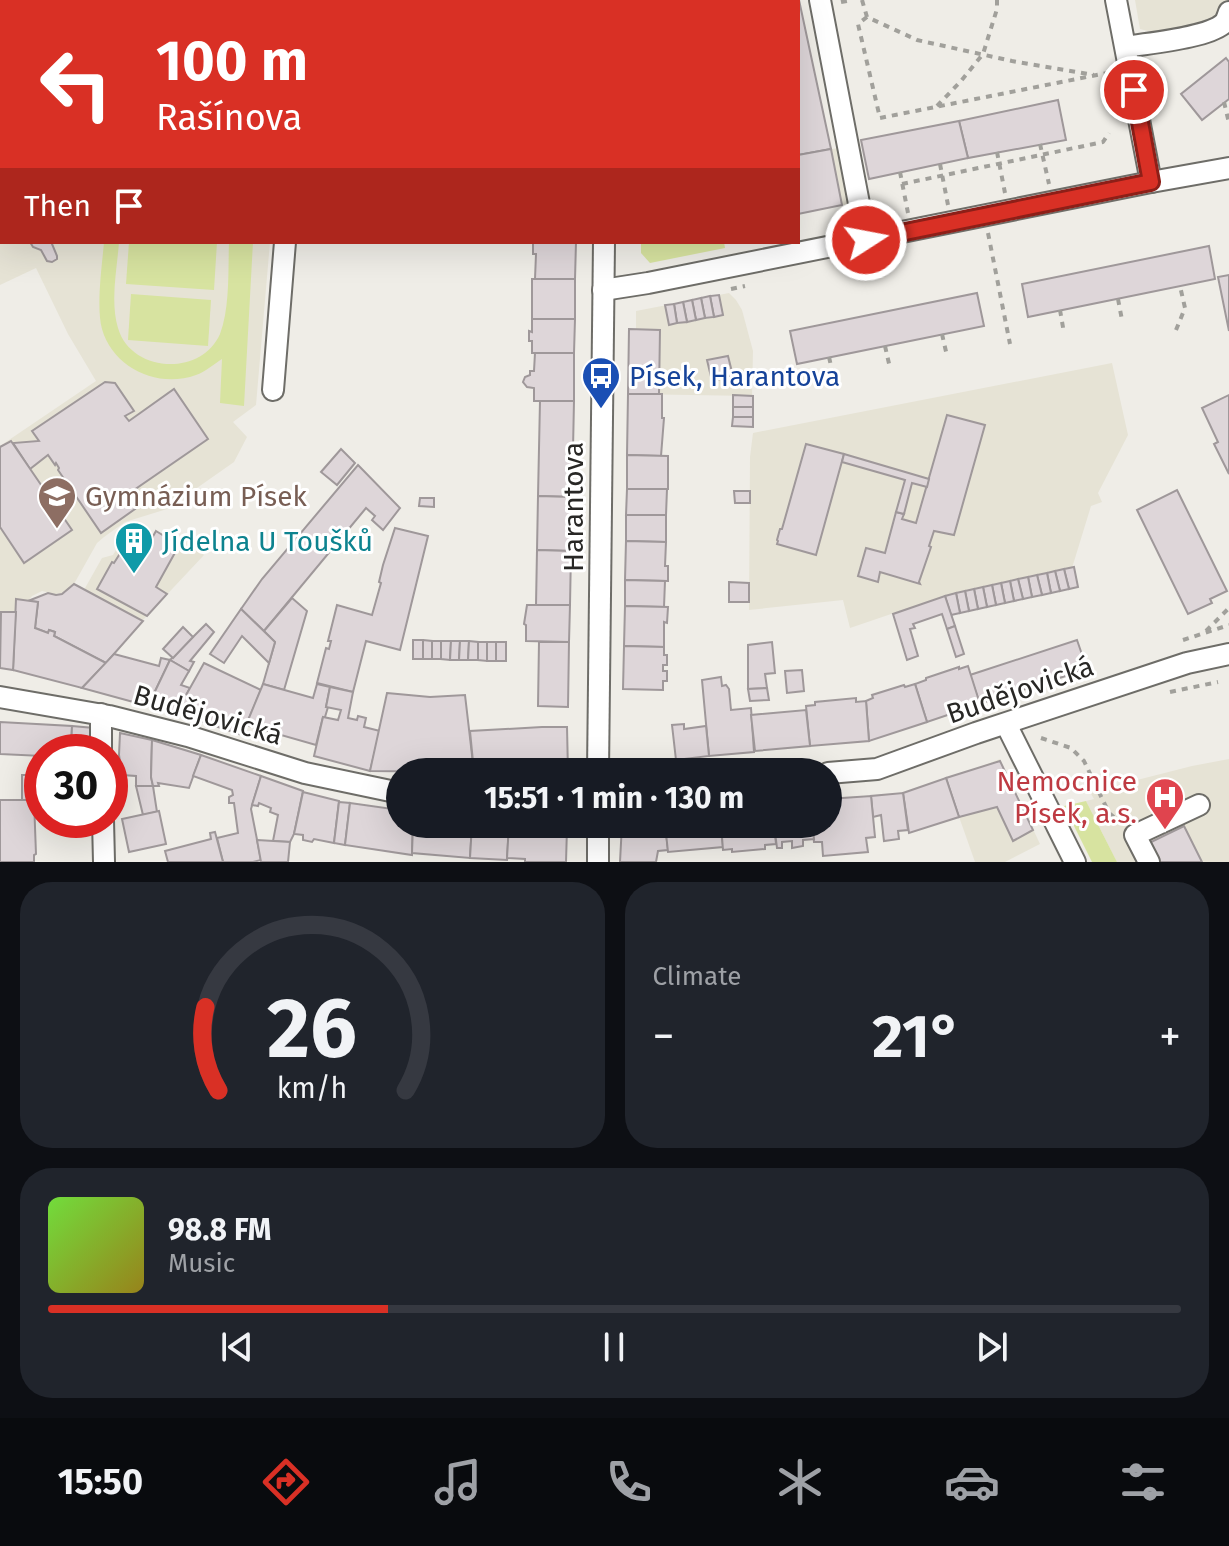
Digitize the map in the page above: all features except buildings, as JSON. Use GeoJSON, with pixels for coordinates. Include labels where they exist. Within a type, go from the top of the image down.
{"type":"FeatureCollection","features":[{"type":"Feature","properties":{"kind":"street"},"geometry":{"type":"LineString","coordinates":[[820,0],[866,240]]}},
{"type":"Feature","properties":{"kind":"street"},"geometry":{"type":"LineString","coordinates":[[1116,0],[1151,182]]}},
{"type":"Feature","properties":{"kind":"street"},"geometry":{"type":"LineString","coordinates":[[1126,47],[1210,31],[1225,22],[1229,12]]}},
{"type":"Feature","properties":{"kind":"street"},"geometry":{"type":"LineString","coordinates":[[603,290],[1229,168]]}},
{"type":"Feature","properties":{"kind":"street"},"geometry":{"type":"LineString","coordinates":[[273,390],[285,244]]}},
{"type":"Feature","properties":{"kind":"street","name":"Harantova"},"geometry":{"type":"LineString","coordinates":[[598,758],[604,244]]}},
{"type":"Feature","properties":{"kind":"street","name":"Budějovická"},"geometry":{"type":"LineString","coordinates":[[842,772],[877,769],[1187,663],[1229,654]]}},
{"type":"Feature","properties":{"kind":"street","name":"Budějovická"},"geometry":{"type":"LineString","coordinates":[[0,697],[101,714],[188,736],[305,773],[386,790]]}},
{"type":"Feature","properties":{"kind":"street"},"geometry":{"type":"LineString","coordinates":[[101,714],[101,734]]}},
{"type":"Feature","properties":{"kind":"street"},"geometry":{"type":"LineString","coordinates":[[1006,724],[1075,862]]}},
{"type":"Feature","properties":{"kind":"street"},"geometry":{"type":"LineString","coordinates":[[1149,862],[1135,835],[1199,805]]}},
{"type":"Feature","properties":{"kind":"street"},"geometry":{"type":"LineString","coordinates":[[103,838],[104,862]]}},
{"type":"Feature","properties":{"kind":"street"},"geometry":{"type":"LineString","coordinates":[[598,838],[598,862]]}},
{"type":"Feature","properties":{"kind":"path"},"geometry":{"type":"LineString","coordinates":[[862,0],[867,17],[917,40],[1063,71],[1098,75],[880,118],[858,24],[867,17]]}},
{"type":"Feature","properties":{"kind":"path"},"geometry":{"type":"LineString","coordinates":[[936,107],[983,54],[997,0]]}},
{"type":"Feature","properties":{"kind":"path"},"geometry":{"type":"LineString","coordinates":[[1224,102],[1229,123]]}},
{"type":"Feature","properties":{"kind":"path"},"geometry":{"type":"LineString","coordinates":[[902,184],[1103,142],[1109,133]]}},
{"type":"Feature","properties":{"kind":"path"},"geometry":{"type":"LineString","coordinates":[[1040,144],[1050,188]]}},
{"type":"Feature","properties":{"kind":"path"},"geometry":{"type":"LineString","coordinates":[[997,152],[1005,196]]}},
{"type":"Feature","properties":{"kind":"path"},"geometry":{"type":"LineString","coordinates":[[940,164],[948,208]]}},
{"type":"Feature","properties":{"kind":"path"},"geometry":{"type":"LineString","coordinates":[[900,172],[909,216]]}},
{"type":"Feature","properties":{"kind":"path"},"geometry":{"type":"LineString","coordinates":[[987,230],[1010,344]]}},
{"type":"Feature","properties":{"kind":"path"},"geometry":{"type":"LineString","coordinates":[[1176,330],[1185,308],[1180,286]]}},
{"type":"Feature","properties":{"kind":"path"},"geometry":{"type":"LineString","coordinates":[[1118,299],[1122,320]]}},
{"type":"Feature","properties":{"kind":"path"},"geometry":{"type":"LineString","coordinates":[[1060,310],[1064,333]]}},
{"type":"Feature","properties":{"kind":"path"},"geometry":{"type":"LineString","coordinates":[[942,334],[947,356]]}},
{"type":"Feature","properties":{"kind":"path"},"geometry":{"type":"LineString","coordinates":[[885,346],[890,368]]}},
{"type":"Feature","properties":{"kind":"path"},"geometry":{"type":"LineString","coordinates":[[829,357],[834,379]]}},
{"type":"Feature","properties":{"kind":"path"},"geometry":{"type":"LineString","coordinates":[[1205,632],[1229,608]]}},
{"type":"Feature","properties":{"kind":"path"},"geometry":{"type":"LineString","coordinates":[[1183,640],[1229,625]]}},
{"type":"Feature","properties":{"kind":"path"},"geometry":{"type":"LineString","coordinates":[[1170,692],[1218,682]]}},
{"type":"Feature","properties":{"kind":"path"},"geometry":{"type":"LineString","coordinates":[[1041,738],[1071,748],[1084,761],[1109,813]]}},
{"type":"Feature","properties":{"kind":"shaded area"},"geometry":{"type":"Polygon","coordinates":[[[1135,0],[1227,1],[1223,11],[1212,22],[1160,34],[1140,29],[1135,0]]]}},
{"type":"Feature","properties":{"kind":"shaded area"},"geometry":{"type":"Polygon","coordinates":[[[838,148],[850,204],[800,213],[800,155],[838,148]]]}},
{"type":"Feature","properties":{"kind":"shaded area"},"geometry":{"type":"Polygon","coordinates":[[[0,244],[270,244],[256,405],[233,422],[247,437],[234,462],[167,509],[125,522],[104,537],[97,543],[67,592],[55,594],[42,591],[28,601],[16,599],[14,670],[0,668],[0,446],[96,381],[68,334],[36,268],[0,285],[0,244]]]}},
{"type":"Feature","properties":{"kind":"shaded area"},"geometry":{"type":"Polygon","coordinates":[[[729,293],[742,310],[753,351],[752,396],[628,394],[629,329],[636,329],[636,311],[729,293]]]}},
{"type":"Feature","properties":{"kind":"shaded area"},"geometry":{"type":"Polygon","coordinates":[[[1112,363],[1128,435],[1098,493],[1102,502],[1091,506],[1072,568],[944,596],[850,628],[843,600],[749,610],[750,457],[753,433],[1112,363]]]}},
{"type":"Feature","properties":{"kind":"shaded area","name":"Jídelna U Toušků"},"geometry":{"type":"Polygon","coordinates":[[[155,532],[174,541],[185,538],[204,555],[143,620],[84,590],[102,558],[113,555],[122,540],[133,535],[148,544],[155,532]]]}},
{"type":"Feature","properties":{"kind":"shaded area"},"geometry":{"type":"Polygon","coordinates":[[[1000,759],[1040,844],[1005,862],[975,862],[946,780],[1000,759]]]}},
{"type":"Feature","properties":{"kind":"shaded area","name":"Nemocnice Písek, a.s."},"geometry":{"type":"Polygon","coordinates":[[[1229,759],[1229,862],[1117,862],[1086,801],[1094,799],[1090,792],[1229,759]]]}},
{"type":"Feature","properties":{"kind":"green space"},"geometry":{"type":"Polygon","coordinates":[[[104,244],[119,244],[114,307],[125,343],[151,361],[183,363],[198,358],[211,348],[220,334],[228,289],[229,244],[253,244],[244,406],[220,403],[222,359],[196,375],[167,379],[139,372],[116,355],[102,329],[100,286],[104,244]]]}},
{"type":"Feature","properties":{"kind":"green space"},"geometry":{"type":"Polygon","coordinates":[[[129,244],[217,244],[214,290],[126,284],[129,244]]]}},
{"type":"Feature","properties":{"kind":"green space"},"geometry":{"type":"Polygon","coordinates":[[[641,244],[724,244],[725,248],[650,263],[641,253],[641,244]]]}},
{"type":"Feature","properties":{"kind":"green space"},"geometry":{"type":"Polygon","coordinates":[[[131,294],[211,300],[208,346],[128,340],[131,294]]]}},
{"type":"Feature","properties":{"kind":"green space"},"geometry":{"type":"Polygon","coordinates":[[[1086,801],[1117,862],[1092,862],[1064,806],[1086,801]]]}},
{"type":"Feature","properties":{"kind":"place","name":"Písek, Harantova"},"geometry":{"type":"Point","coordinates":[601,410]}},
{"type":"Feature","properties":{"kind":"place","name":"Gymnázium Písek"},"geometry":{"type":"Point","coordinates":[57,530]}},
{"type":"Feature","properties":{"kind":"place","name":"Jídelna U Toušků"},"geometry":{"type":"Point","coordinates":[134,575]}},
{"type":"Feature","properties":{"kind":"place","name":"Nemocnice Písek, a.s."},"geometry":{"type":"Point","coordinates":[1165,831]}},
{"type":"Feature","properties":{"kind":"route"},"geometry":{"type":"LineString","coordinates":[[866,240],[1151,182],[1134,90]]}}]}
